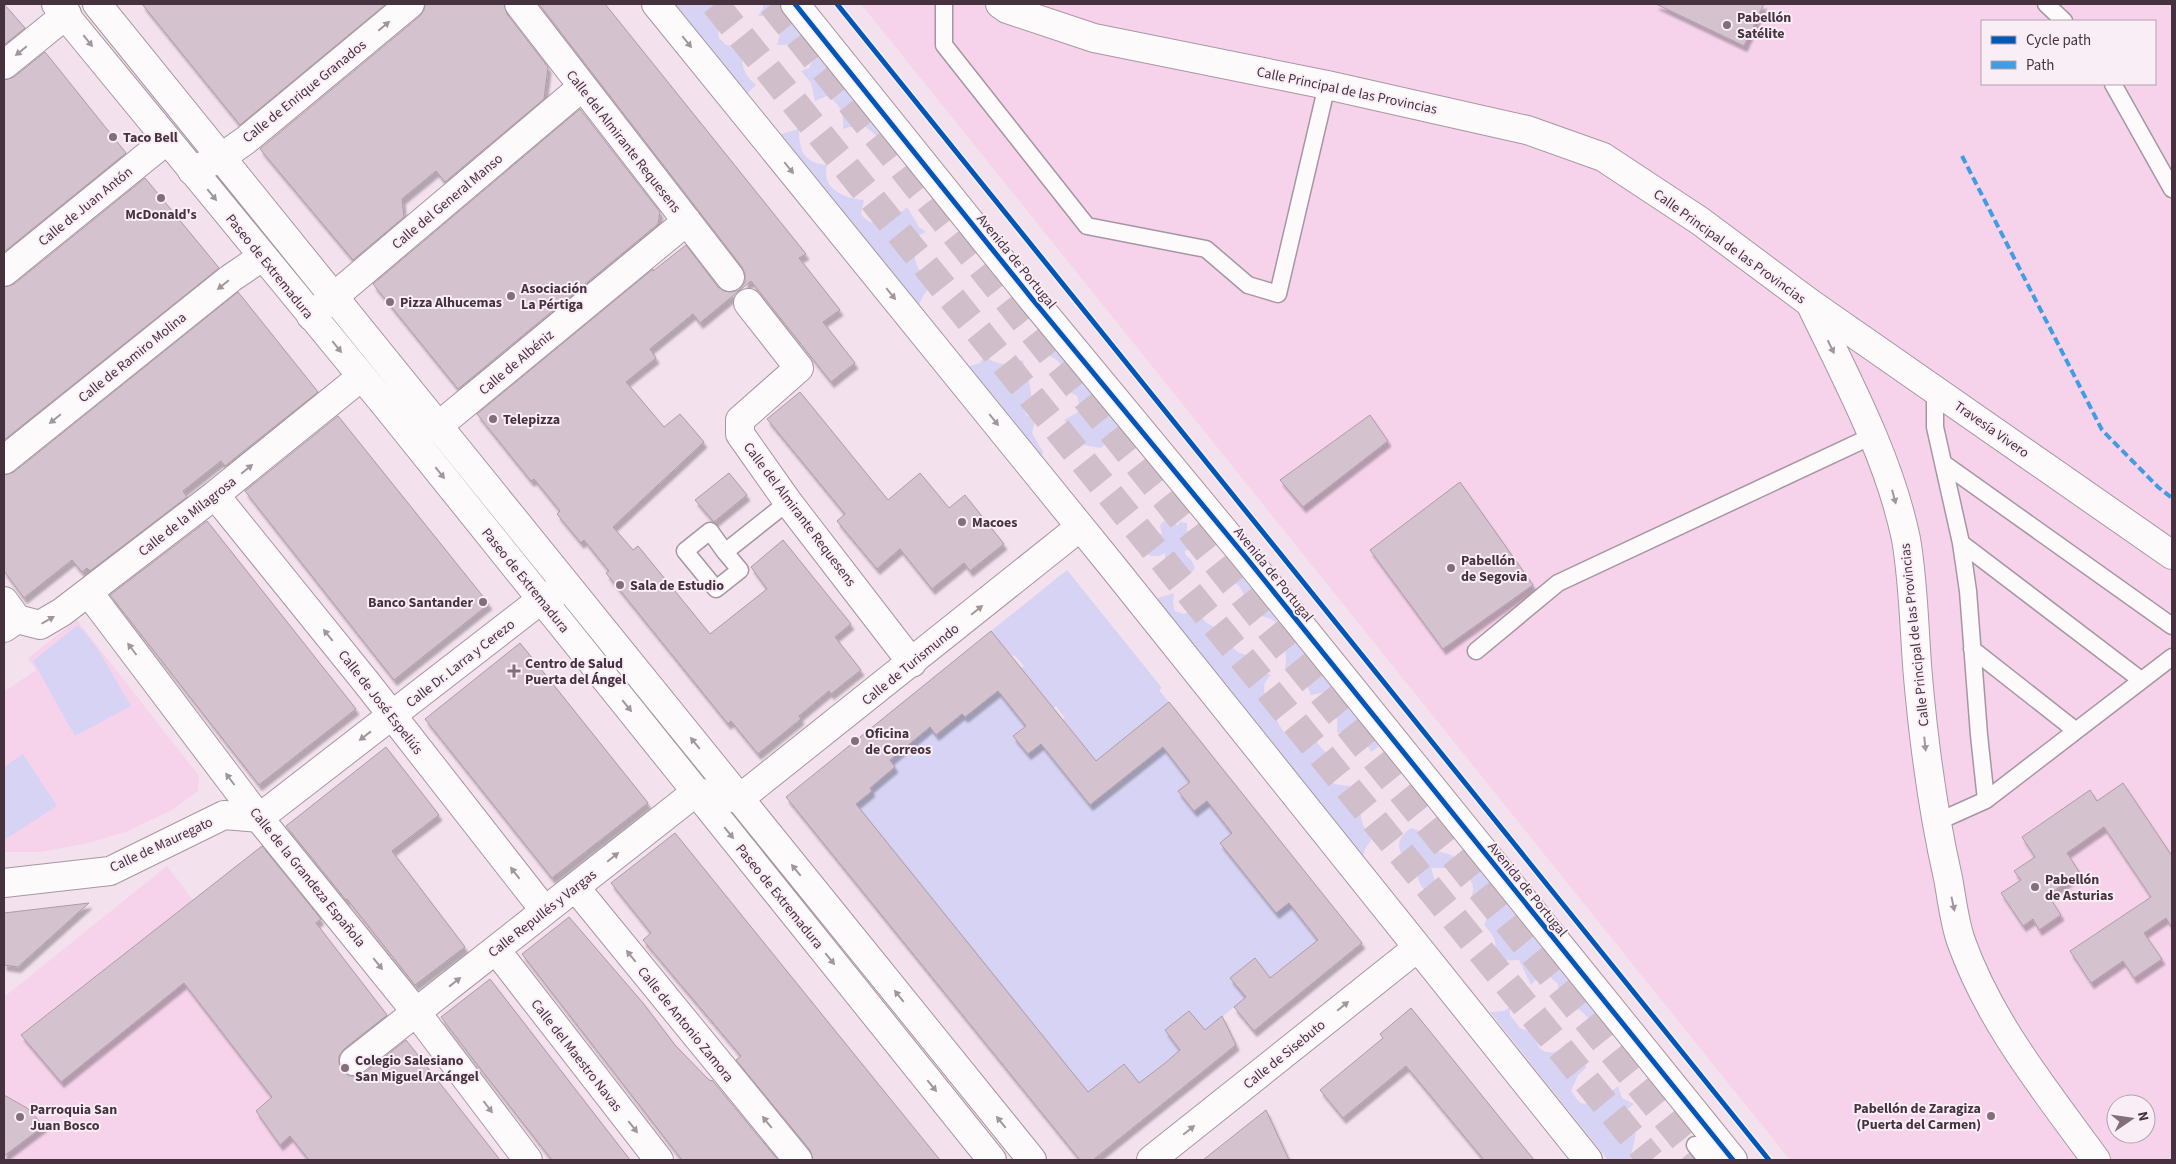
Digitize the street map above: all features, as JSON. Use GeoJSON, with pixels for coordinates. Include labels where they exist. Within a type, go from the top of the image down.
{"type":"FeatureCollection","features":[{"type":"Feature","properties":{"kind":"street","name":"Paseo de Extremadura"},"geometry":{"type":"LineString","coordinates":[[97,4],[222,157],[437,427],[568,586],[1032,1160]]}},
{"type":"Feature","properties":{"kind":"street","name":"Calle de Enrique Granados"},"geometry":{"type":"LineString","coordinates":[[192,171],[222,157],[246,140],[410,4]]}},
{"type":"Feature","properties":{"kind":"street","name":"Calle del Almirante Requesens"},"geometry":{"type":"LineString","coordinates":[[519,4],[730,278]]}},
{"type":"Feature","properties":{"kind":"street"},"geometry":{"type":"LineString","coordinates":[[656,4],[1080,527],[1588,1160]]}},
{"type":"Feature","properties":{"kind":"street","name":"Avenida de Portugal"},"geometry":{"type":"LineString","coordinates":[[795,4],[1033,300],[1250,562],[1733,1160]]}},
{"type":"Feature","properties":{"kind":"street","name":"Calle Principal de las Provincias"},"geometry":{"type":"LineString","coordinates":[[1000,4],[1007,9],[1094,38],[1327,85],[1527,130],[1603,157],[1700,221],[1810,303],[1872,436],[1892,488],[1906,539],[1914,608],[1925,748],[1937,822],[1961,940],[1983,992],[2014,1047],[2096,1160]]}},
{"type":"Feature","properties":{"kind":"street","name":"Paseo de Extremadura"},"geometry":{"type":"LineString","coordinates":[[62,9],[542,599],[992,1160]]}},
{"type":"Feature","properties":{"kind":"street"},"geometry":{"type":"LineString","coordinates":[[4,65],[62,9]]}},
{"type":"Feature","properties":{"kind":"street","name":"Calle del General Manso"},"geometry":{"type":"LineString","coordinates":[[312,316],[582,87]]}},
{"type":"Feature","properties":{"kind":"street","name":"Calle de Juan Antón"},"geometry":{"type":"LineString","coordinates":[[4,272],[168,140]]}},
{"type":"Feature","properties":{"kind":"street","name":"Calle de Albéniz"},"geometry":{"type":"LineString","coordinates":[[437,427],[687,221]]}},
{"type":"Feature","properties":{"kind":"street","name":"Calle de Ramiro Molina"},"geometry":{"type":"LineString","coordinates":[[4,460],[231,278],[262,257]]}},
{"type":"Feature","properties":{"kind":"street","name":"Calle del Almirante Requesens"},"geometry":{"type":"LineString","coordinates":[[748,303],[800,368],[740,420],[740,434],[788,502],[912,663]]}},
{"type":"Feature","properties":{"kind":"street","name":"Travesía Vivero"},"geometry":{"type":"LineString","coordinates":[[1810,303],[2172,555]]}},
{"type":"Feature","properties":{"kind":"street","name":"Calle de la Milagrosa"},"geometry":{"type":"LineString","coordinates":[[8,616],[40,625],[88,593],[215,495],[361,377]]}},
{"type":"Feature","properties":{"kind":"street","name":"Calle de José Espeliús"},"geometry":{"type":"LineString","coordinates":[[215,495],[545,911]]}},
{"type":"Feature","properties":{"kind":"street","name":"Calle de Turismundo"},"geometry":{"type":"LineString","coordinates":[[739,799],[912,663],[1080,527]]}},
{"type":"Feature","properties":{"kind":"street"},"geometry":{"type":"LineString","coordinates":[[542,599],[568,586]]}},
{"type":"Feature","properties":{"kind":"street","name":"Calle de la Grandeza Española"},"geometry":{"type":"LineString","coordinates":[[88,593],[259,818],[416,1012],[528,1160]]}},
{"type":"Feature","properties":{"kind":"street","name":"Calle Dr. Larra y Cerezo"},"geometry":{"type":"LineString","coordinates":[[259,818],[542,599]]}},
{"type":"Feature","properties":{"kind":"street"},"geometry":{"type":"LineString","coordinates":[[696,792],[739,799]]}},
{"type":"Feature","properties":{"kind":"street","name":"Calle Repullés y Vargas"},"geometry":{"type":"LineString","coordinates":[[354,1061],[696,792]]}},
{"type":"Feature","properties":{"kind":"street","name":"Calle de Mauregato"},"geometry":{"type":"LineString","coordinates":[[4,883],[110,871],[224,815],[259,818]]}},
{"type":"Feature","properties":{"kind":"street","name":"Calle de Antonio Zamora"},"geometry":{"type":"LineString","coordinates":[[575,888],[798,1160]]}},
{"type":"Feature","properties":{"kind":"street","name":"Calle de Sisebuto"},"geometry":{"type":"LineString","coordinates":[[1151,1160],[1417,948]]}},
{"type":"Feature","properties":{"kind":"street","name":"Calle del Maestro Navas"},"geometry":{"type":"LineString","coordinates":[[496,950],[659,1160]]}},
{"type":"Feature","properties":{"kind":"lane"},"geometry":{"type":"LineString","coordinates":[[944,4],[944,45],[1087,226],[1206,249],[1248,285],[1278,294],[1327,85]]}},
{"type":"Feature","properties":{"kind":"lane"},"geometry":{"type":"LineString","coordinates":[[2046,4],[2063,20]]}},
{"type":"Feature","properties":{"kind":"lane"},"geometry":{"type":"LineString","coordinates":[[2114,85],[2172,190]]}},
{"type":"Feature","properties":{"kind":"lane"},"geometry":{"type":"LineString","coordinates":[[1935,389],[1935,427],[1961,542],[1968,591],[1986,800]]}},
{"type":"Feature","properties":{"kind":"lane"},"geometry":{"type":"LineString","coordinates":[[1476,651],[1558,583],[1872,436]]}},
{"type":"Feature","properties":{"kind":"lane"},"geometry":{"type":"LineString","coordinates":[[1943,463],[2172,626]]}},
{"type":"Feature","properties":{"kind":"lane"},"geometry":{"type":"LineString","coordinates":[[725,552],[788,502]]}},
{"type":"Feature","properties":{"kind":"lane"},"geometry":{"type":"LineString","coordinates":[[1961,542],[2141,680]]}},
{"type":"Feature","properties":{"kind":"lane"},"geometry":{"type":"LineString","coordinates":[[1972,649],[2075,730]]}},
{"type":"Feature","properties":{"kind":"lane"},"geometry":{"type":"LineString","coordinates":[[1937,822],[1986,800],[2172,657]]}},
{"type":"Feature","properties":{"kind":"lane"},"geometry":{"type":"LineString","coordinates":[[1695,1145],[1707,1160]]}},
{"type":"Feature","properties":{"kind":"shaded area"},"geometry":{"type":"Polygon","coordinates":[[[672,4],[713,4],[718,13],[729,19],[718,30],[719,38],[726,45],[745,47],[742,58],[743,68],[756,85],[746,95],[672,4]]]}},
{"type":"Feature","properties":{"kind":"shaded area"},"geometry":{"type":"Polygon","coordinates":[[[763,4],[784,4],[902,149],[888,156],[882,142],[866,127],[855,126],[843,129],[841,110],[836,102],[827,96],[815,101],[811,83],[801,71],[809,68],[814,58],[811,50],[802,44],[777,45],[780,33],[773,19],[766,16],[758,16],[763,8],[763,4]]]}},
{"type":"Feature","properties":{"kind":"shaded area"},"geometry":{"type":"Polygon","coordinates":[[[861,4],[2172,4],[2172,1160],[1790,1160],[861,4]]]}},
{"type":"Feature","properties":{"kind":"shaded area"},"geometry":{"type":"Polygon","coordinates":[[[799,129],[800,143],[804,154],[812,161],[827,165],[827,180],[836,191],[849,197],[864,200],[861,214],[866,220],[878,223],[884,222],[907,207],[919,227],[926,232],[918,236],[915,251],[916,263],[923,273],[936,281],[924,294],[918,307],[778,135],[799,129]]]}},
{"type":"Feature","properties":{"kind":"shaded area"},"geometry":{"type":"Polygon","coordinates":[[[1053,345],[1139,442],[1133,444],[1126,453],[1119,447],[1111,445],[1104,445],[1101,448],[1084,445],[1078,449],[1074,433],[1064,420],[1078,412],[1080,406],[1077,396],[1059,387],[1063,382],[1061,365],[1056,359],[1047,355],[1053,345]]]}},
{"type":"Feature","properties":{"kind":"shaded area"},"geometry":{"type":"Polygon","coordinates":[[[985,355],[994,362],[1003,364],[1023,360],[1031,398],[1025,403],[1023,409],[1027,416],[1036,417],[1032,433],[1043,452],[1041,459],[967,367],[980,363],[985,355]]]}},
{"type":"Feature","properties":{"kind":"shaded area"},"geometry":{"type":"Polygon","coordinates":[[[1164,521],[1175,521],[1177,526],[1180,522],[1187,523],[1187,531],[1194,531],[1199,534],[1195,545],[1185,551],[1185,554],[1192,561],[1195,568],[1191,573],[1185,573],[1181,568],[1179,559],[1170,566],[1165,561],[1165,553],[1159,556],[1150,556],[1143,548],[1142,542],[1148,533],[1162,534],[1160,525],[1164,521]]]}},
{"type":"Feature","properties":{"kind":"shaded area"},"geometry":{"type":"Polygon","coordinates":[[[1235,561],[1383,744],[1371,752],[1365,742],[1356,734],[1347,732],[1337,733],[1336,711],[1332,701],[1325,692],[1311,695],[1301,671],[1294,668],[1285,668],[1285,653],[1283,647],[1277,642],[1279,628],[1277,623],[1261,616],[1248,616],[1247,603],[1240,587],[1224,576],[1235,561]]]}},
{"type":"Feature","properties":{"kind":"shaded area"},"geometry":{"type":"Polygon","coordinates":[[[1067,570],[1162,688],[1159,690],[1169,702],[1096,761],[1063,720],[1065,718],[1056,706],[1053,708],[1021,668],[1024,666],[1014,655],[1012,656],[991,631],[1067,570]]]}},
{"type":"Feature","properties":{"kind":"shaded area"},"geometry":{"type":"Polygon","coordinates":[[[1174,593],[1173,603],[1175,611],[1183,614],[1199,610],[1206,622],[1214,627],[1229,631],[1230,644],[1236,651],[1258,657],[1260,669],[1271,675],[1266,680],[1264,686],[1266,699],[1280,708],[1275,716],[1286,734],[1294,737],[1299,736],[1312,727],[1320,746],[1326,752],[1336,757],[1327,763],[1323,771],[1330,781],[1350,786],[1347,796],[1348,802],[1354,805],[1362,804],[1362,823],[1372,839],[1365,849],[1363,857],[1155,599],[1174,593]]]}},
{"type":"Feature","properties":{"kind":"shaded area"},"geometry":{"type":"Polygon","coordinates":[[[77,620],[199,776],[198,791],[172,810],[128,831],[88,843],[40,852],[4,852],[4,692],[36,670],[28,658],[77,620]]]}},
{"type":"Feature","properties":{"kind":"shaded area"},"geometry":{"type":"Polygon","coordinates":[[[78,625],[97,648],[131,706],[75,736],[33,661],[78,625]]]}},
{"type":"Feature","properties":{"kind":"shaded area"},"geometry":{"type":"Polygon","coordinates":[[[990,680],[1026,725],[1013,736],[1028,754],[1041,744],[1090,805],[1163,746],[1191,781],[1178,792],[1194,811],[1207,801],[1232,833],[1220,843],[1276,913],[1289,903],[1318,940],[1270,978],[1255,958],[1231,977],[1247,997],[1205,1030],[1189,1011],[1165,1030],[1181,1051],[1139,1084],[1123,1064],[1099,1083],[1100,1116],[852,808],[872,791],[870,788],[895,767],[890,760],[930,727],[936,734],[962,714],[965,717],[985,701],[990,680]]]}},
{"type":"Feature","properties":{"kind":"shaded area"},"geometry":{"type":"Polygon","coordinates":[[[23,754],[57,806],[4,840],[4,767],[23,754]]]}},
{"type":"Feature","properties":{"kind":"shaded area"},"geometry":{"type":"Polygon","coordinates":[[[1439,826],[1443,832],[1444,840],[1437,851],[1451,855],[1455,858],[1455,864],[1451,868],[1431,868],[1437,887],[1435,892],[1429,894],[1420,882],[1417,868],[1411,871],[1399,872],[1394,868],[1398,862],[1406,859],[1402,855],[1399,846],[1401,838],[1407,831],[1411,828],[1417,830],[1422,837],[1425,831],[1439,826]]]}},
{"type":"Feature","properties":{"kind":"shaded area"},"geometry":{"type":"Polygon","coordinates":[[[1476,859],[1604,1017],[1592,1026],[1587,1016],[1578,1009],[1563,1005],[1557,1006],[1558,984],[1549,976],[1539,976],[1531,985],[1519,960],[1495,961],[1495,941],[1484,925],[1488,916],[1485,900],[1471,897],[1472,884],[1470,880],[1463,878],[1469,873],[1476,859]]]}},
{"type":"Feature","properties":{"kind":"shaded area"},"geometry":{"type":"Polygon","coordinates":[[[167,866],[193,900],[212,886],[423,1160],[4,1160],[4,997],[167,866]]]}},
{"type":"Feature","properties":{"kind":"shaded area"},"geometry":{"type":"Polygon","coordinates":[[[1510,1007],[1510,1015],[1520,1028],[1528,1031],[1538,1028],[1536,1042],[1541,1049],[1554,1052],[1568,1042],[1572,1056],[1587,1067],[1578,1075],[1571,1091],[1580,1103],[1596,1102],[1618,1086],[1622,1098],[1634,1104],[1624,1112],[1618,1125],[1626,1132],[1636,1133],[1630,1160],[1608,1160],[1490,1012],[1504,1011],[1510,1007]]]}},
{"type":"Feature","properties":{"kind":"building"},"geometry":{"type":"Polygon","coordinates":[[[4,4],[25,28],[4,45],[4,4]]]}},
{"type":"Feature","properties":{"kind":"building"},"geometry":{"type":"Polygon","coordinates":[[[142,4],[386,4],[240,125],[142,4]]]}},
{"type":"Feature","properties":{"kind":"building"},"geometry":{"type":"Polygon","coordinates":[[[425,4],[504,4],[507,14],[548,67],[544,99],[445,182],[436,171],[402,199],[404,217],[353,260],[260,149],[420,16],[425,4]]]}},
{"type":"Feature","properties":{"kind":"building"},"geometry":{"type":"Polygon","coordinates":[[[539,4],[605,4],[806,254],[799,258],[840,310],[823,322],[855,363],[831,382],[751,281],[700,323],[693,314],[650,349],[656,358],[626,382],[664,427],[680,414],[704,442],[613,527],[633,550],[638,546],[710,634],[767,589],[751,567],[783,540],[851,624],[835,637],[861,670],[831,694],[829,691],[799,716],[801,719],[758,754],[731,721],[728,724],[606,573],[609,571],[584,540],[581,543],[557,514],[560,511],[534,479],[531,481],[477,414],[653,269],[653,271],[686,245],[718,287],[724,291],[732,292],[739,290],[745,282],[745,274],[742,267],[539,4]]]}},
{"type":"Feature","properties":{"kind":"building","name":"Pabellón Satélite"},"geometry":{"type":"Polygon","coordinates":[[[1656,4],[1764,4],[1744,46],[1656,4]]]}},
{"type":"Feature","properties":{"kind":"building"},"geometry":{"type":"Polygon","coordinates":[[[45,52],[126,153],[4,252],[4,80],[14,77],[45,52]]]}},
{"type":"Feature","properties":{"kind":"building"},"geometry":{"type":"Polygon","coordinates":[[[580,109],[660,212],[658,224],[458,389],[373,284],[580,109]]]}},
{"type":"Feature","properties":{"kind":"building"},"geometry":{"type":"Polygon","coordinates":[[[145,178],[219,268],[4,440],[4,287],[14,284],[145,178]]]}},
{"type":"Feature","properties":{"kind":"building"},"geometry":{"type":"Polygon","coordinates":[[[238,292],[318,392],[225,466],[221,461],[183,491],[187,497],[90,571],[87,568],[82,572],[72,560],[24,598],[4,571],[4,475],[14,472],[238,292]]]}},
{"type":"Feature","properties":{"kind":"building"},"geometry":{"type":"Polygon","coordinates":[[[800,392],[888,500],[920,473],[949,508],[965,495],[1004,544],[970,571],[964,563],[932,589],[900,549],[877,569],[837,521],[845,514],[767,419],[800,392]]]}},
{"type":"Feature","properties":{"kind":"building"},"geometry":{"type":"Polygon","coordinates":[[[1370,415],[1388,441],[1303,507],[1280,480],[1370,415]]]}},
{"type":"Feature","properties":{"kind":"building"},"geometry":{"type":"Polygon","coordinates":[[[338,416],[489,604],[394,680],[245,491],[338,416]]]}},
{"type":"Feature","properties":{"kind":"building"},"geometry":{"type":"Polygon","coordinates":[[[729,473],[747,495],[714,522],[695,500],[729,473]]]}},
{"type":"Feature","properties":{"kind":"building","name":"Pabellón de Segovia"},"geometry":{"type":"Polygon","coordinates":[[[1460,482],[1533,585],[1443,649],[1370,550],[1460,482]]]}},
{"type":"Feature","properties":{"kind":"building"},"geometry":{"type":"Polygon","coordinates":[[[207,521],[356,709],[259,785],[110,595],[207,521]]]}},
{"type":"Feature","properties":{"kind":"building"},"geometry":{"type":"Polygon","coordinates":[[[991,631],[1096,761],[1169,702],[1362,943],[1254,1031],[1234,1007],[1246,997],[1230,978],[1255,958],[1270,978],[1318,940],[1289,903],[1276,913],[1220,843],[1232,833],[1207,801],[1194,811],[1178,791],[1190,782],[1163,747],[1090,805],[1041,744],[1028,754],[1013,736],[1026,726],[998,691],[965,717],[962,714],[936,735],[930,727],[890,760],[895,767],[870,788],[872,791],[856,804],[1088,1092],[1124,1064],[1139,1083],[1164,1064],[1180,1050],[1165,1030],[1189,1011],[1205,1030],[1222,1016],[1236,1045],[1093,1160],[1080,1160],[786,797],[991,631]]]}},
{"type":"Feature","properties":{"kind":"building"},"geometry":{"type":"Polygon","coordinates":[[[520,643],[648,803],[552,878],[425,719],[520,643]]]}},
{"type":"Feature","properties":{"kind":"building"},"geometry":{"type":"Polygon","coordinates":[[[386,747],[439,815],[392,851],[465,947],[415,985],[286,826],[386,747]]]}},
{"type":"Feature","properties":{"kind":"building","name":"Pabellón de Asturias"},"geometry":{"type":"Polygon","coordinates":[[[2123,783],[2172,856],[2172,928],[2166,918],[2144,933],[2162,959],[2134,978],[2123,961],[2091,983],[2070,951],[2151,897],[2104,827],[2067,853],[2080,873],[2048,895],[2061,915],[2039,930],[2033,919],[2023,926],[2001,893],[2021,880],[2014,871],[2035,857],[2022,837],[2090,790],[2097,801],[2123,783]]]}},
{"type":"Feature","properties":{"kind":"building"},"geometry":{"type":"Polygon","coordinates":[[[675,833],[940,1160],[813,1160],[810,1150],[736,1060],[741,1056],[643,940],[651,933],[611,883],[675,833]]]}},
{"type":"Feature","properties":{"kind":"building"},"geometry":{"type":"Polygon","coordinates":[[[262,846],[321,919],[316,923],[387,1015],[344,1049],[339,1056],[341,1070],[349,1076],[363,1074],[406,1040],[500,1160],[309,1160],[290,1136],[280,1145],[256,1111],[272,1097],[184,983],[61,1082],[21,1035],[262,846]]]}},
{"type":"Feature","properties":{"kind":"building"},"geometry":{"type":"Polygon","coordinates":[[[89,903],[18,967],[4,965],[4,913],[89,903]]]}},
{"type":"Feature","properties":{"kind":"building"},"geometry":{"type":"Polygon","coordinates":[[[569,917],[643,1003],[675,1045],[707,1078],[712,1080],[778,1160],[682,1160],[522,954],[569,917]]]}},
{"type":"Feature","properties":{"kind":"building"},"geometry":{"type":"Polygon","coordinates":[[[490,979],[630,1160],[552,1160],[476,1063],[441,1017],[490,979]]]}},
{"type":"Feature","properties":{"kind":"building"},"geometry":{"type":"Polygon","coordinates":[[[1411,1008],[1534,1160],[1484,1160],[1406,1066],[1343,1118],[1320,1090],[1383,1038],[1380,1034],[1411,1008]]]}},
{"type":"Feature","properties":{"kind":"building","name":"Parroquia San Juan Bosco"},"geometry":{"type":"Polygon","coordinates":[[[4,1095],[27,1108],[44,1126],[4,1156],[4,1095]]]}},
{"type":"Feature","properties":{"kind":"building"},"geometry":{"type":"Polygon","coordinates":[[[1266,1110],[1289,1160],[1203,1160],[1266,1110]]]}},
{"type":"Feature","properties":{"kind":"tunnel"},"geometry":{"type":"LineString","coordinates":[[715,4],[1195,600],[1651,1160]]}},
{"type":"Feature","properties":{"kind":"tunnel"},"geometry":{"type":"LineString","coordinates":[[772,4],[1227,576],[1700,1160]]}},
{"type":"Feature","properties":{"kind":"marked path"},"geometry":{"type":"LineString","coordinates":[[1962,156],[2102,430],[2158,487],[2172,498]]}},
{"type":"Feature","properties":{"kind":"cycle path"},"geometry":{"type":"LineString","coordinates":[[795,4],[1033,300],[1244,555],[1733,1160]]}},
{"type":"Feature","properties":{"kind":"cycle path"},"geometry":{"type":"LineString","coordinates":[[837,4],[1769,1160]]}},
{"type":"Feature","properties":{"kind":"place","name":"Pabellón Satélite"},"geometry":{"type":"Point","coordinates":[1727,25]}},
{"type":"Feature","properties":{"kind":"place","name":"Taco Bell"},"geometry":{"type":"Point","coordinates":[113,137]}},
{"type":"Feature","properties":{"kind":"place","name":"McDonald's"},"geometry":{"type":"Point","coordinates":[161,198]}},
{"type":"Feature","properties":{"kind":"place","name":"Asociación La Pértiga"},"geometry":{"type":"Point","coordinates":[511,296]}},
{"type":"Feature","properties":{"kind":"place","name":"Pizza Alhucemas"},"geometry":{"type":"Point","coordinates":[390,302]}},
{"type":"Feature","properties":{"kind":"place","name":"Telepizza"},"geometry":{"type":"Point","coordinates":[493,419]}},
{"type":"Feature","properties":{"kind":"place","name":"Macoes"},"geometry":{"type":"Point","coordinates":[962,522]}},
{"type":"Feature","properties":{"kind":"place","name":"Pabellón de Segovia"},"geometry":{"type":"Point","coordinates":[1451,568]}},
{"type":"Feature","properties":{"kind":"place","name":"Sala de Estudio"},"geometry":{"type":"Point","coordinates":[620,585]}},
{"type":"Feature","properties":{"kind":"place","name":"Banco Santander"},"geometry":{"type":"Point","coordinates":[483,602]}},
{"type":"Feature","properties":{"kind":"place","name":"Centro de Salud Puerta del Ángel"},"geometry":{"type":"Point","coordinates":[514,671]}},
{"type":"Feature","properties":{"kind":"place","name":"Oficina de Correos"},"geometry":{"type":"Point","coordinates":[855,741]}},
{"type":"Feature","properties":{"kind":"place","name":"Pabellón de Asturias"},"geometry":{"type":"Point","coordinates":[2035,887]}},
{"type":"Feature","properties":{"kind":"place","name":"Colegio Salesiano San Miguel Arcángel"},"geometry":{"type":"Point","coordinates":[345,1068]}},
{"type":"Feature","properties":{"kind":"place","name":"Pabellón de Zaragiza (Puerta del Carmen)"},"geometry":{"type":"Point","coordinates":[1991,1116]}},
{"type":"Feature","properties":{"kind":"place","name":"Parroquia San Juan Bosco"},"geometry":{"type":"Point","coordinates":[20,1117]}}]}
